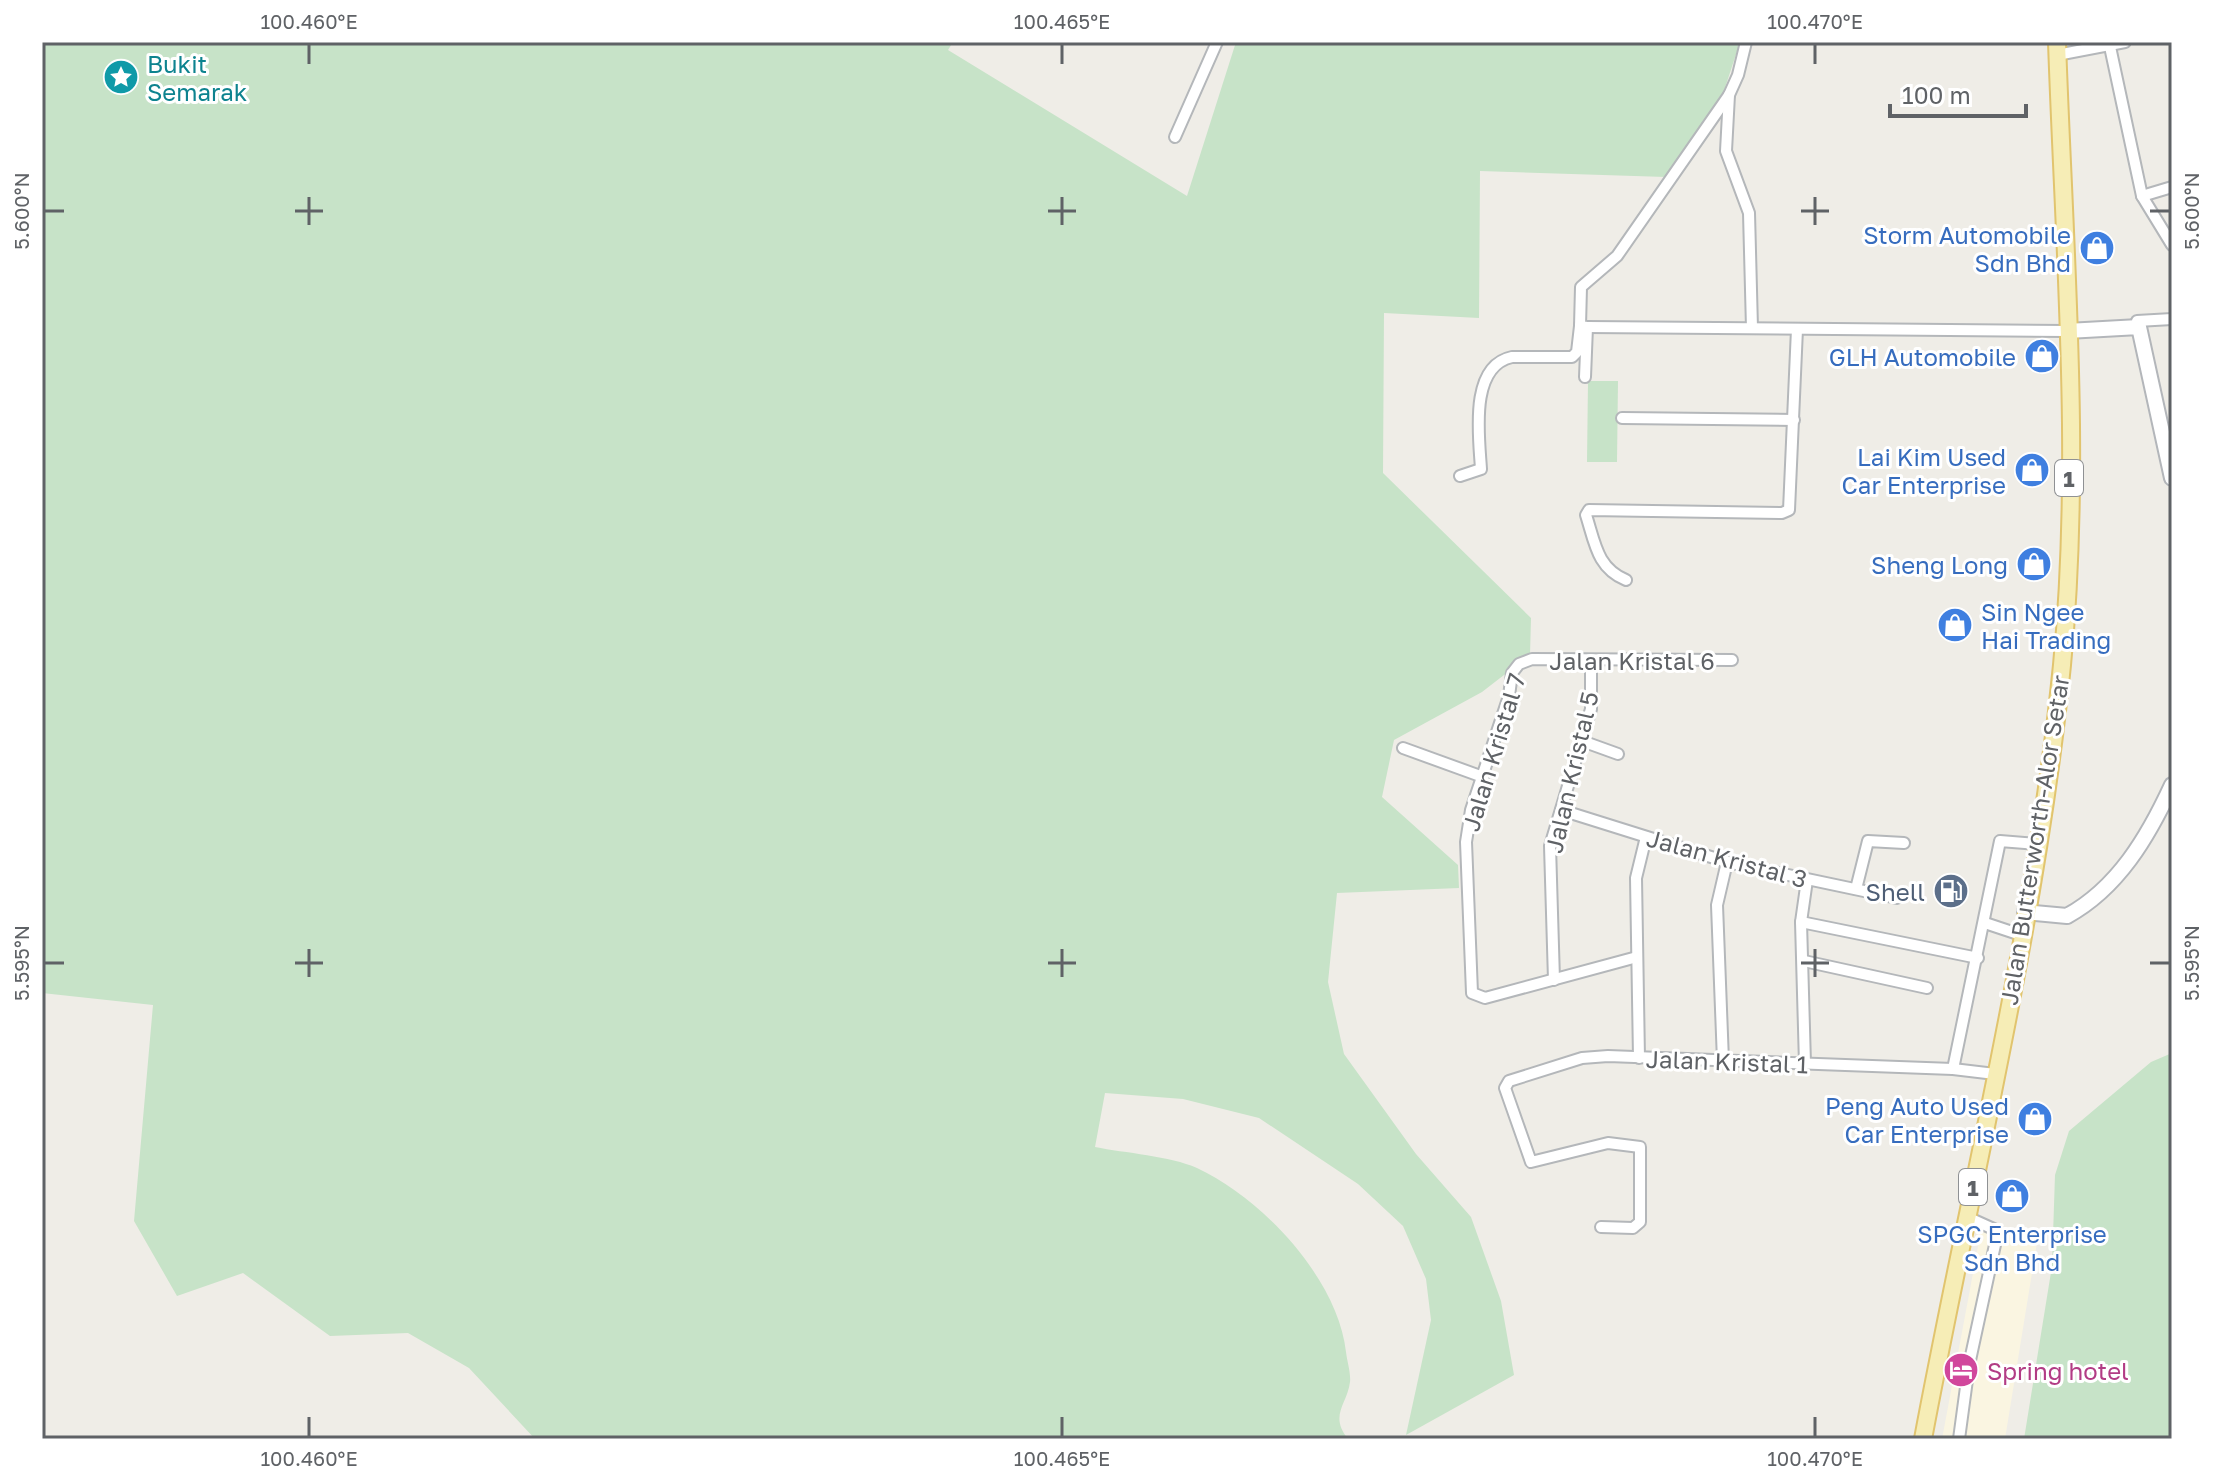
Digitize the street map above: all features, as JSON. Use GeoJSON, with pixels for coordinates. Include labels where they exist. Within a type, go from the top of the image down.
{"type":"FeatureCollection","features":[{"type":"Feature","properties":{"kind":"main road","name":"Jalan Butterworth-Alor Setar"},"geometry":{"type":"LineString","coordinates":[[1923,1439],[2038,844],[2062,664],[2067,577],[2067,331],[2057,48]]}},
{"type":"Feature","properties":{"kind":"street"},"geometry":{"type":"LineString","coordinates":[[1175,137],[1217,42]]}},
{"type":"Feature","properties":{"kind":"street"},"geometry":{"type":"LineString","coordinates":[[1585,377],[1581,287],[1617,256],[1729,95],[1738,75],[1746,42]]}},
{"type":"Feature","properties":{"kind":"street"},"geometry":{"type":"LineString","coordinates":[[2057,48],[2125,42]]}},
{"type":"Feature","properties":{"kind":"street"},"geometry":{"type":"LineString","coordinates":[[2109,44],[2142,196],[2172,245]]}},
{"type":"Feature","properties":{"kind":"street"},"geometry":{"type":"LineString","coordinates":[[1729,95],[1726,151],[1748,203],[1752,328]]}},
{"type":"Feature","properties":{"kind":"street"},"geometry":{"type":"LineString","coordinates":[[2142,196],[2172,187]]}},
{"type":"Feature","properties":{"kind":"street"},"geometry":{"type":"LineString","coordinates":[[2137,321],[2172,319]]}},
{"type":"Feature","properties":{"kind":"street"},"geometry":{"type":"LineString","coordinates":[[1584,326],[2067,331],[2139,327],[2172,478]]}},
{"type":"Feature","properties":{"kind":"street"},"geometry":{"type":"LineString","coordinates":[[1460,476],[1481,469],[1479,415],[1490,370],[1503,359],[1512,357],[1572,357],[1577,352],[1584,326]]}},
{"type":"Feature","properties":{"kind":"street"},"geometry":{"type":"LineString","coordinates":[[1626,580],[1612,575],[1602,564],[1586,515],[1589,510],[1782,513],[1792,505],[1797,329]]}},
{"type":"Feature","properties":{"kind":"street"},"geometry":{"type":"LineString","coordinates":[[1622,418],[1794,420]]}},
{"type":"Feature","properties":{"kind":"street","name":"Jalan Kristal 6"},"geometry":{"type":"LineString","coordinates":[[1532,659],[1732,660]]}},
{"type":"Feature","properties":{"kind":"street","name":"Jalan Kristal 7"},"geometry":{"type":"LineString","coordinates":[[1532,659],[1519,664],[1512,673],[1509,696],[1471,810],[1466,842],[1470,989],[1475,996],[1485,998],[1554,980]]}},
{"type":"Feature","properties":{"kind":"street","name":"Jalan Kristal 5"},"geometry":{"type":"LineString","coordinates":[[1554,980],[1550,846],[1591,709],[1591,660]]}},
{"type":"Feature","properties":{"kind":"street"},"geometry":{"type":"LineString","coordinates":[[1582,741],[1618,754]]}},
{"type":"Feature","properties":{"kind":"street"},"geometry":{"type":"LineString","coordinates":[[1403,748],[1483,777]]}},
{"type":"Feature","properties":{"kind":"street"},"geometry":{"type":"LineString","coordinates":[[2025,912],[2067,916],[2117,877],[2142,842],[2172,785]]}},
{"type":"Feature","properties":{"kind":"street","name":"Jalan Kristal 3"},"geometry":{"type":"LineString","coordinates":[[1561,810],[1727,862],[1897,898]]}},
{"type":"Feature","properties":{"kind":"street"},"geometry":{"type":"LineString","coordinates":[[1639,1058],[1636,878],[1646,837]]}},
{"type":"Feature","properties":{"kind":"street"},"geometry":{"type":"LineString","coordinates":[[1856,889],[1868,841],[1904,843]]}},
{"type":"Feature","properties":{"kind":"street"},"geometry":{"type":"LineString","coordinates":[[1953,1069],[2000,841],[2038,844]]}},
{"type":"Feature","properties":{"kind":"street"},"geometry":{"type":"LineString","coordinates":[[1723,1061],[1717,905],[1727,862]]}},
{"type":"Feature","properties":{"kind":"street"},"geometry":{"type":"LineString","coordinates":[[1805,1064],[1801,922],[1807,880]]}},
{"type":"Feature","properties":{"kind":"street"},"geometry":{"type":"LineString","coordinates":[[1801,922],[1978,958]]}},
{"type":"Feature","properties":{"kind":"street"},"geometry":{"type":"LineString","coordinates":[[1985,923],[2021,935]]}},
{"type":"Feature","properties":{"kind":"street"},"geometry":{"type":"LineString","coordinates":[[1554,980],[1637,957]]}},
{"type":"Feature","properties":{"kind":"street"},"geometry":{"type":"LineString","coordinates":[[1804,961],[1927,988]]}},
{"type":"Feature","properties":{"kind":"street","name":"Jalan Kristal 1"},"geometry":{"type":"LineString","coordinates":[[1601,1227],[1633,1228],[1640,1222],[1640,1147],[1608,1143],[1531,1162],[1506,1084],[1582,1058],[1953,1069],[1995,1074]]}},
{"type":"Feature","properties":{"kind":"street"},"geometry":{"type":"LineString","coordinates":[[1959,1439],[1969,1365],[1998,1231],[1967,1217]]}},
{"type":"Feature","properties":{"kind":"shaded area"},"geometry":{"type":"Polygon","coordinates":[[[1982,1225],[2038,1236],[2005,1439],[1942,1439],[1982,1225]]]}},
{"type":"Feature","properties":{"kind":"green space"},"geometry":{"type":"Polygon","coordinates":[[[42,42],[953,42],[948,50],[1187,196],[1236,42],[1740,42],[1723,94],[1666,177],[1480,171],[1479,318],[1384,313],[1383,473],[1531,618],[1530,655],[1482,692],[1394,740],[1382,797],[1458,865],[1459,888],[1337,893],[1328,982],[1344,1054],[1416,1154],[1471,1217],[1501,1301],[1514,1375],[1406,1435],[1431,1320],[1426,1279],[1403,1226],[1358,1184],[1259,1118],[1183,1099],[1105,1093],[1095,1147],[1174,1160],[1222,1182],[1271,1220],[1312,1270],[1340,1324],[1346,1352],[1350,1382],[1339,1416],[1348,1439],[535,1439],[469,1368],[408,1333],[330,1336],[243,1273],[177,1296],[134,1221],[153,1005],[42,993],[42,42]]]}},
{"type":"Feature","properties":{"kind":"green space"},"geometry":{"type":"Polygon","coordinates":[[[1588,381],[1618,381],[1617,462],[1587,462],[1588,381]]]}},
{"type":"Feature","properties":{"kind":"green space"},"geometry":{"type":"Polygon","coordinates":[[[2172,1053],[2172,1439],[2024,1439],[2052,1266],[2055,1175],[2069,1131],[2151,1062],[2172,1053]]]}},
{"type":"Feature","properties":{"kind":"place","name":"Bukit Semarak"},"geometry":{"type":"Point","coordinates":[121,77]}},
{"type":"Feature","properties":{"kind":"place","name":"Storm Automobile Sdn Bhd"},"geometry":{"type":"Point","coordinates":[2097,248]}},
{"type":"Feature","properties":{"kind":"place","name":"GLH Automobile"},"geometry":{"type":"Point","coordinates":[2042,356]}},
{"type":"Feature","properties":{"kind":"place","name":"Lai Kim Used Car Enterprise"},"geometry":{"type":"Point","coordinates":[2032,470]}},
{"type":"Feature","properties":{"kind":"place","name":"Sheng Long"},"geometry":{"type":"Point","coordinates":[2034,564]}},
{"type":"Feature","properties":{"kind":"place","name":"Sin Ngee Hai Trading"},"geometry":{"type":"Point","coordinates":[1955,625]}},
{"type":"Feature","properties":{"kind":"place","name":"Shell"},"geometry":{"type":"Point","coordinates":[1951,891]}},
{"type":"Feature","properties":{"kind":"place","name":"Peng Auto Used Car Enterprise"},"geometry":{"type":"Point","coordinates":[2035,1119]}},
{"type":"Feature","properties":{"kind":"place","name":"SPGC Enterprise Sdn Bhd"},"geometry":{"type":"Point","coordinates":[2012,1196]}},
{"type":"Feature","properties":{"kind":"place","name":"Spring hotel"},"geometry":{"type":"Point","coordinates":[1961,1370]}}]}
